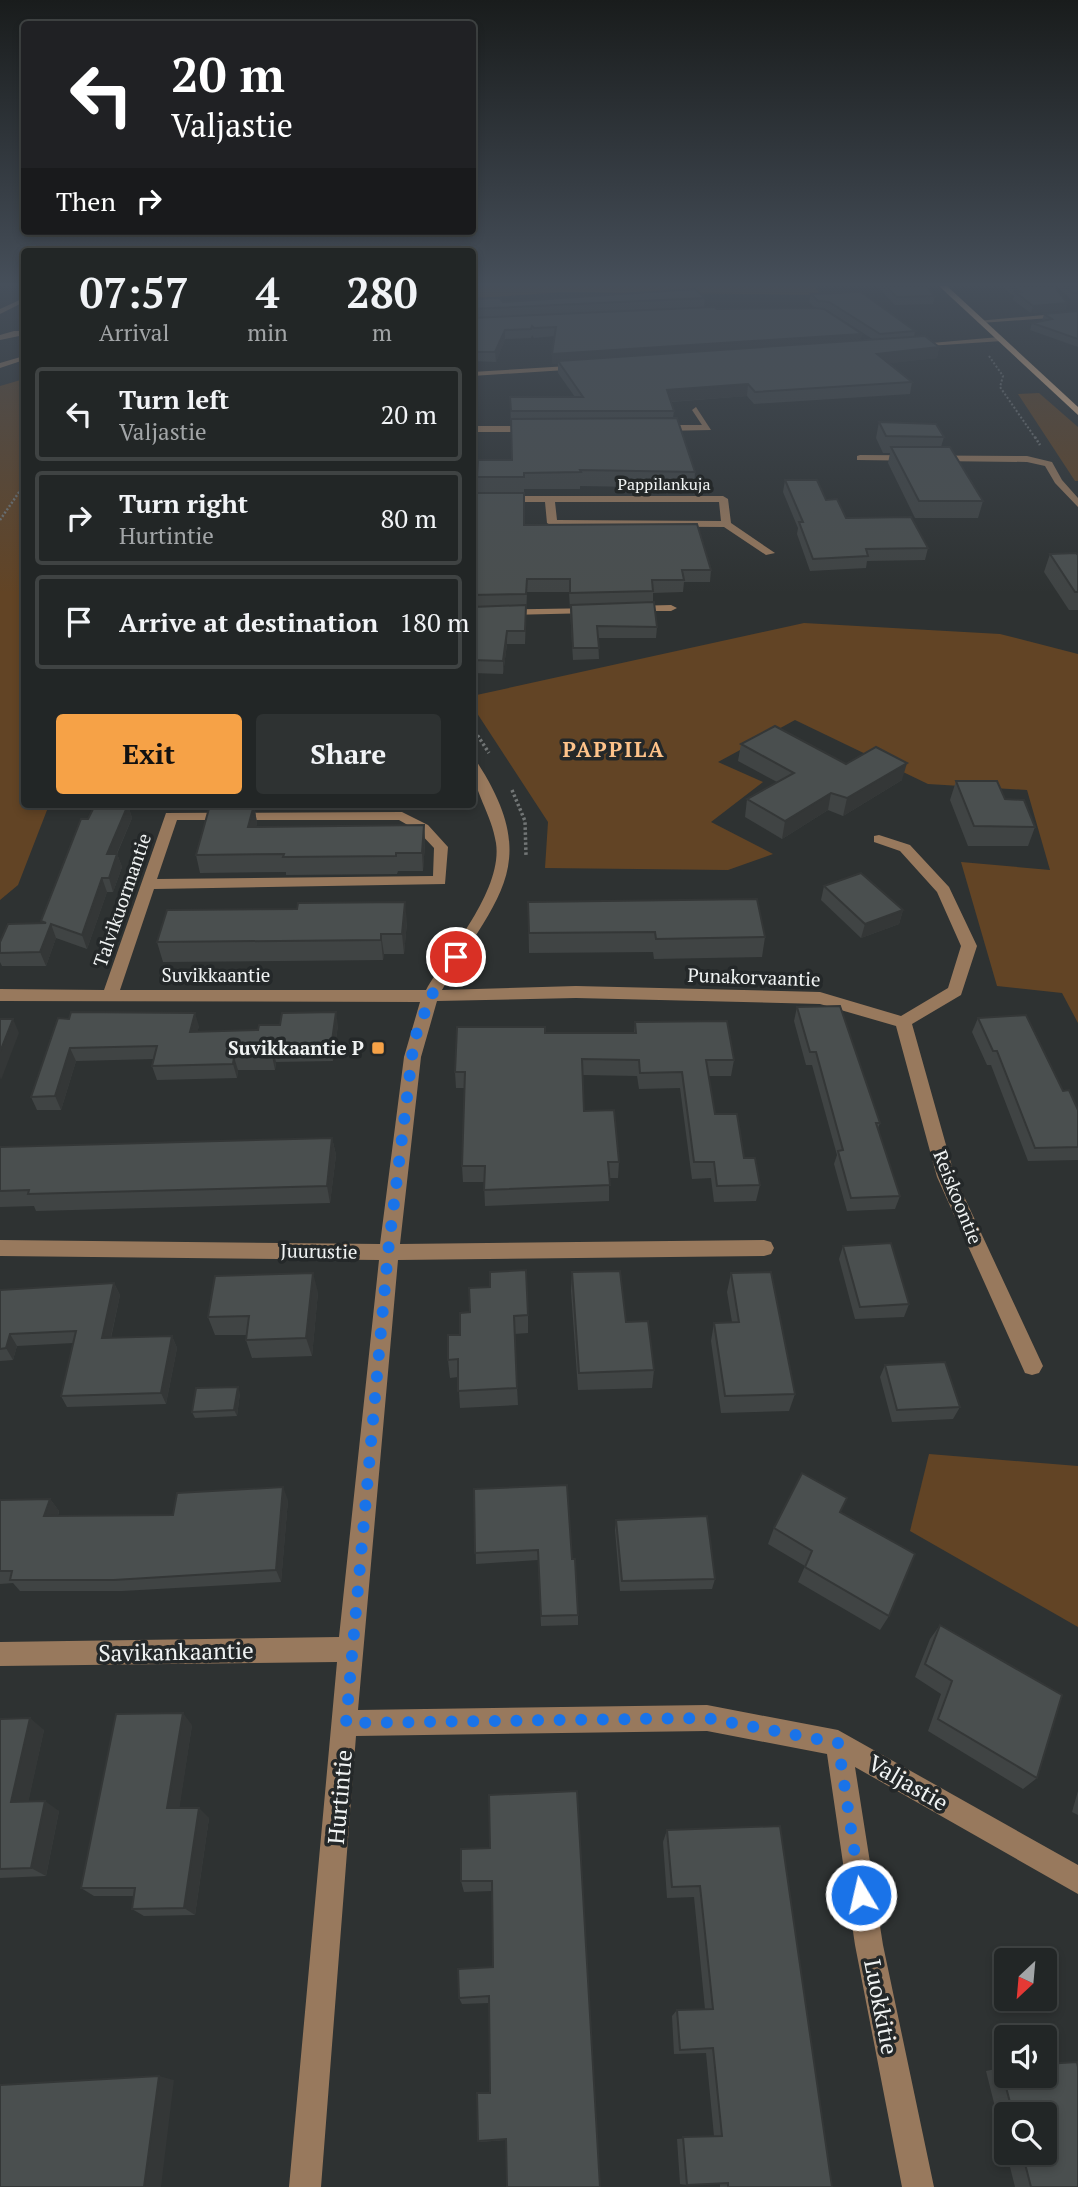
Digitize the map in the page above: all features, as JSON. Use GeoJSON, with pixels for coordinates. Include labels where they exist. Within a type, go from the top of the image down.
{"type":"FeatureCollection","features":[{"type":"Feature","properties":{"kind":"main road"},"geometry":{"type":"LineString","coordinates":[[1053,388],[1078,411]]}},
{"type":"Feature","properties":{"kind":"street"},"geometry":{"type":"LineString","coordinates":[[654,428],[708,428],[696,410]]}},
{"type":"Feature","properties":{"kind":"street"},"geometry":{"type":"LineString","coordinates":[[476,429],[545,429]]}},
{"type":"Feature","properties":{"kind":"street"},"geometry":{"type":"LineString","coordinates":[[860,458],[1027,459],[1049,464],[1073,491],[1078,504]]}},
{"type":"Feature","properties":{"kind":"street","name":"Pappilankuja"},"geometry":{"type":"LineString","coordinates":[[476,499],[723,499],[726,524]]}},
{"type":"Feature","properties":{"kind":"street"},"geometry":{"type":"LineString","coordinates":[[550,499],[552,523],[726,524],[771,553]]}},
{"type":"Feature","properties":{"kind":"street"},"geometry":{"type":"LineString","coordinates":[[618,609],[671,608]]}},
{"type":"Feature","properties":{"kind":"street"},"geometry":{"type":"LineString","coordinates":[[476,613],[605,610]]}},
{"type":"Feature","properties":{"kind":"street","name":"Hurtintie"},"geometry":{"type":"LineString","coordinates":[[305,2187],[388,1252],[414,1040],[431,996],[496,886],[504,847],[482,781],[476,771]]}},
{"type":"Feature","properties":{"kind":"street","name":"Talvikuormantie"},"geometry":{"type":"LineString","coordinates":[[110,995],[171,816],[402,816],[424,828],[441,847],[440,881],[148,884]]}},
{"type":"Feature","properties":{"kind":"street"},"geometry":{"type":"LineString","coordinates":[[879,839],[905,849],[944,890],[969,946],[955,991],[903,1022]]}},
{"type":"Feature","properties":{"kind":"street","name":"Punakorvaantie"},"geometry":{"type":"LineString","coordinates":[[431,996],[576,992],[820,998],[903,1022]]}},
{"type":"Feature","properties":{"kind":"street","name":"Suvikkaantie"},"geometry":{"type":"LineString","coordinates":[[0,995],[431,996]]}},
{"type":"Feature","properties":{"kind":"street","name":"Reiskoontie"},"geometry":{"type":"LineString","coordinates":[[903,1022],[946,1177],[1032,1366]]}},
{"type":"Feature","properties":{"kind":"street","name":"Juurustie"},"geometry":{"type":"LineString","coordinates":[[0,1248],[388,1252],[764,1248]]}},
{"type":"Feature","properties":{"kind":"street","name":"Savikankaantie"},"geometry":{"type":"LineString","coordinates":[[0,1654],[352,1649]]}},
{"type":"Feature","properties":{"kind":"street","name":"Valjastie"},"geometry":{"type":"LineString","coordinates":[[346,1723],[707,1718],[838,1743],[1078,1880]]}},
{"type":"Feature","properties":{"kind":"street","name":"Luokkitie"},"geometry":{"type":"LineString","coordinates":[[838,1743],[869,1945],[918,2187]]}},
{"type":"Feature","properties":{"kind":"path"},"geometry":{"type":"LineString","coordinates":[[1001,388],[1037,439],[1049,464]]}},
{"type":"Feature","properties":{"kind":"path"},"geometry":{"type":"LineString","coordinates":[[0,520],[21,489]]}},
{"type":"Feature","properties":{"kind":"shaded area"},"geometry":{"type":"Polygon","coordinates":[[[0,388],[21,388],[21,808],[48,808],[18,885],[0,900],[0,388]]]}},
{"type":"Feature","properties":{"kind":"shaded area"},"geometry":{"type":"Polygon","coordinates":[[[1039,393],[1078,427],[1078,481],[1075,481],[1018,394],[1039,393]]]}},
{"type":"Feature","properties":{"kind":"shaded area"},"geometry":{"type":"Polygon","coordinates":[[[804,623],[1000,634],[1078,654],[1078,1023],[1062,993],[997,986],[961,862],[1050,870],[1027,790],[928,784],[795,720],[718,762],[763,782],[711,822],[773,854],[728,870],[545,868],[548,822],[476,712],[476,695],[804,623]]]}},
{"type":"Feature","properties":{"kind":"shaded area"},"geometry":{"type":"Polygon","coordinates":[[[929,1454],[1078,1466],[1078,1627],[910,1531],[929,1454]]]}},
{"type":"Feature","properties":{"kind":"building"},"geometry":{"type":"Polygon","coordinates":[[[577,388],[693,388],[667,390],[674,411],[511,411],[510,397],[583,397],[577,388]]]}},
{"type":"Feature","properties":{"kind":"building"},"geometry":{"type":"Polygon","coordinates":[[[752,388],[817,388],[755,392],[752,388]]]}},
{"type":"Feature","properties":{"kind":"building"},"geometry":{"type":"Polygon","coordinates":[[[677,418],[695,472],[580,470],[581,472],[524,473],[524,477],[477,477],[478,460],[512,460],[511,419],[677,418]]]}},
{"type":"Feature","properties":{"kind":"building"},"geometry":{"type":"Polygon","coordinates":[[[879,422],[936,424],[944,437],[886,436],[879,422]]]}},
{"type":"Feature","properties":{"kind":"building"},"geometry":{"type":"Polygon","coordinates":[[[891,447],[950,447],[983,501],[919,501],[891,447]]]}},
{"type":"Feature","properties":{"kind":"building"},"geometry":{"type":"Polygon","coordinates":[[[785,480],[817,480],[826,500],[837,499],[846,518],[911,517],[928,548],[866,549],[868,556],[813,559],[799,522],[803,522],[785,480]]]}},
{"type":"Feature","properties":{"kind":"building"},"geometry":{"type":"Polygon","coordinates":[[[477,493],[524,493],[524,525],[697,524],[711,570],[682,570],[684,580],[652,580],[653,591],[570,593],[570,579],[527,579],[526,594],[476,595],[477,493]]]}},
{"type":"Feature","properties":{"kind":"building"},"geometry":{"type":"Polygon","coordinates":[[[1076,553],[1078,592],[1075,592],[1050,554],[1076,553]]]}},
{"type":"Feature","properties":{"kind":"building"},"geometry":{"type":"Polygon","coordinates":[[[654,602],[657,627],[597,626],[599,648],[573,648],[571,605],[654,602]]]}},
{"type":"Feature","properties":{"kind":"building"},"geometry":{"type":"Polygon","coordinates":[[[526,605],[525,631],[507,631],[503,661],[476,660],[476,607],[526,605]]]}},
{"type":"Feature","properties":{"kind":"building"},"geometry":{"type":"Polygon","coordinates":[[[775,726],[846,764],[876,747],[907,763],[847,798],[831,793],[785,821],[747,799],[794,773],[741,744],[775,726]]]}},
{"type":"Feature","properties":{"kind":"building"},"geometry":{"type":"Polygon","coordinates":[[[956,781],[997,781],[1005,799],[1024,800],[1035,827],[974,826],[956,781]]]}},
{"type":"Feature","properties":{"kind":"building"},"geometry":{"type":"Polygon","coordinates":[[[94,808],[127,808],[107,854],[117,854],[109,878],[102,878],[82,935],[51,924],[40,952],[0,953],[0,942],[8,924],[46,923],[41,921],[81,819],[88,819],[94,808]]]}},
{"type":"Feature","properties":{"kind":"building"},"geometry":{"type":"Polygon","coordinates":[[[209,808],[253,808],[248,827],[424,825],[422,853],[396,853],[396,856],[283,857],[284,854],[196,855],[209,808]]]}},
{"type":"Feature","properties":{"kind":"building"},"geometry":{"type":"Polygon","coordinates":[[[861,873],[903,910],[865,924],[824,886],[861,873]]]}},
{"type":"Feature","properties":{"kind":"building"},"geometry":{"type":"Polygon","coordinates":[[[757,899],[765,937],[656,939],[655,932],[529,933],[528,902],[757,899]]]}},
{"type":"Feature","properties":{"kind":"building"},"geometry":{"type":"Polygon","coordinates":[[[405,902],[402,934],[381,934],[381,940],[157,942],[167,910],[297,909],[298,903],[405,902]]]}},
{"type":"Feature","properties":{"kind":"building"},"geometry":{"type":"Polygon","coordinates":[[[840,1006],[880,1123],[876,1123],[900,1196],[851,1198],[838,1151],[843,1150],[816,1052],[810,1052],[797,1007],[840,1006]]]}},
{"type":"Feature","properties":{"kind":"building"},"geometry":{"type":"Polygon","coordinates":[[[71,1012],[195,1013],[190,1032],[258,1030],[259,1025],[280,1025],[282,1013],[336,1012],[331,1048],[273,1049],[272,1056],[234,1057],[233,1064],[152,1066],[157,1046],[70,1048],[55,1096],[31,1097],[58,1018],[69,1019],[71,1012]]]}},
{"type":"Feature","properties":{"kind":"building"},"geometry":{"type":"Polygon","coordinates":[[[1026,1015],[1063,1091],[1069,1090],[1078,1110],[1078,1147],[1035,1148],[997,1051],[993,1051],[978,1018],[1026,1015]]]}},
{"type":"Feature","properties":{"kind":"building"},"geometry":{"type":"Polygon","coordinates":[[[0,1019],[13,1019],[0,1052],[0,1019]]]}},
{"type":"Feature","properties":{"kind":"building"},"geometry":{"type":"Polygon","coordinates":[[[727,1021],[734,1060],[706,1060],[715,1114],[737,1114],[744,1158],[755,1158],[760,1185],[717,1186],[714,1162],[694,1162],[682,1072],[640,1073],[639,1060],[582,1059],[584,1111],[614,1110],[619,1162],[608,1162],[610,1185],[484,1190],[485,1166],[462,1166],[465,1072],[455,1072],[457,1027],[545,1027],[545,1033],[636,1033],[635,1022],[727,1021]]]}},
{"type":"Feature","properties":{"kind":"building"},"geometry":{"type":"Polygon","coordinates":[[[332,1138],[327,1186],[28,1194],[29,1190],[0,1191],[0,1147],[332,1138]]]}},
{"type":"Feature","properties":{"kind":"building"},"geometry":{"type":"Polygon","coordinates":[[[891,1243],[909,1304],[860,1307],[843,1246],[891,1243]]]}},
{"type":"Feature","properties":{"kind":"building"},"geometry":{"type":"Polygon","coordinates":[[[526,1270],[528,1315],[514,1316],[517,1388],[458,1391],[458,1359],[448,1360],[448,1335],[460,1335],[460,1313],[470,1312],[469,1288],[490,1287],[490,1272],[526,1270]]]}},
{"type":"Feature","properties":{"kind":"building"},"geometry":{"type":"Polygon","coordinates":[[[620,1271],[626,1322],[648,1321],[654,1370],[579,1373],[572,1272],[620,1271]]]}},
{"type":"Feature","properties":{"kind":"building"},"geometry":{"type":"Polygon","coordinates":[[[771,1272],[795,1394],[725,1396],[714,1323],[739,1322],[731,1273],[771,1272]]]}},
{"type":"Feature","properties":{"kind":"building"},"geometry":{"type":"Polygon","coordinates":[[[313,1273],[306,1338],[246,1340],[249,1316],[208,1317],[215,1276],[313,1273]]]}},
{"type":"Feature","properties":{"kind":"building"},"geometry":{"type":"Polygon","coordinates":[[[114,1283],[102,1338],[172,1336],[161,1393],[61,1396],[76,1331],[10,1334],[6,1348],[0,1349],[0,1290],[114,1283]]]}},
{"type":"Feature","properties":{"kind":"building"},"geometry":{"type":"Polygon","coordinates":[[[945,1362],[960,1407],[897,1410],[885,1365],[945,1362]]]}},
{"type":"Feature","properties":{"kind":"building"},"geometry":{"type":"Polygon","coordinates":[[[238,1387],[234,1410],[192,1412],[196,1388],[238,1387]]]}},
{"type":"Feature","properties":{"kind":"building"},"geometry":{"type":"Polygon","coordinates":[[[802,1473],[847,1498],[840,1512],[915,1554],[889,1616],[805,1567],[812,1551],[774,1528],[802,1473]]]}},
{"type":"Feature","properties":{"kind":"building"},"geometry":{"type":"Polygon","coordinates":[[[567,1485],[578,1615],[541,1616],[538,1550],[475,1553],[474,1489],[567,1485]]]}},
{"type":"Feature","properties":{"kind":"building"},"geometry":{"type":"Polygon","coordinates":[[[283,1487],[276,1570],[114,1580],[10,1580],[12,1571],[0,1571],[0,1500],[50,1499],[44,1516],[173,1515],[177,1493],[283,1487]]]}},
{"type":"Feature","properties":{"kind":"building"},"geometry":{"type":"Polygon","coordinates":[[[707,1516],[715,1579],[622,1581],[616,1520],[707,1516]]]}},
{"type":"Feature","properties":{"kind":"building"},"geometry":{"type":"Polygon","coordinates":[[[940,1625],[1062,1695],[1037,1778],[938,1719],[952,1681],[925,1664],[940,1625]]]}},
{"type":"Feature","properties":{"kind":"building"},"geometry":{"type":"Polygon","coordinates":[[[183,1713],[167,1808],[199,1808],[184,1908],[132,1909],[135,1888],[81,1888],[116,1714],[183,1713]]]}},
{"type":"Feature","properties":{"kind":"building"},"geometry":{"type":"Polygon","coordinates":[[[30,1718],[11,1802],[45,1801],[31,1868],[0,1869],[0,1719],[30,1718]]]}},
{"type":"Feature","properties":{"kind":"building"},"geometry":{"type":"Polygon","coordinates":[[[577,1791],[600,2187],[507,2187],[506,2139],[478,2141],[477,2093],[490,2093],[489,1996],[459,1998],[458,1969],[493,1967],[492,1881],[461,1881],[461,1849],[490,1848],[489,1795],[577,1791]]]}},
{"type":"Feature","properties":{"kind":"building"},"geometry":{"type":"Polygon","coordinates":[[[780,1826],[832,2187],[728,2187],[728,2183],[687,2185],[683,2137],[722,2136],[713,2048],[680,2050],[677,2010],[713,2009],[700,1886],[672,1887],[667,1830],[780,1826]]]}},
{"type":"Feature","properties":{"kind":"building"},"geometry":{"type":"Polygon","coordinates":[[[1077,2062],[1078,2067],[1078,2187],[1031,2187],[1025,2165],[1057,2165],[1057,2102],[1010,2102],[1006,2088],[1057,2088],[1057,2063],[1077,2062]]]}},
{"type":"Feature","properties":{"kind":"building"},"geometry":{"type":"Polygon","coordinates":[[[159,2076],[144,2187],[0,2187],[0,2085],[159,2076]]]}},
{"type":"Feature","properties":{"kind":"place","name":"Suvikkaantie P"},"geometry":{"type":"Point","coordinates":[378,1048]}},
{"type":"Feature","properties":{"kind":"district","name":"PAPPILA"},"geometry":{"type":"Point","coordinates":[614,750]}},
{"type":"Feature","properties":{"kind":"route"},"geometry":{"type":"LineString","coordinates":[[456,957],[431,996],[414,1040],[388,1252],[346,1723],[707,1718],[838,1743],[861,1895]]}}]}
